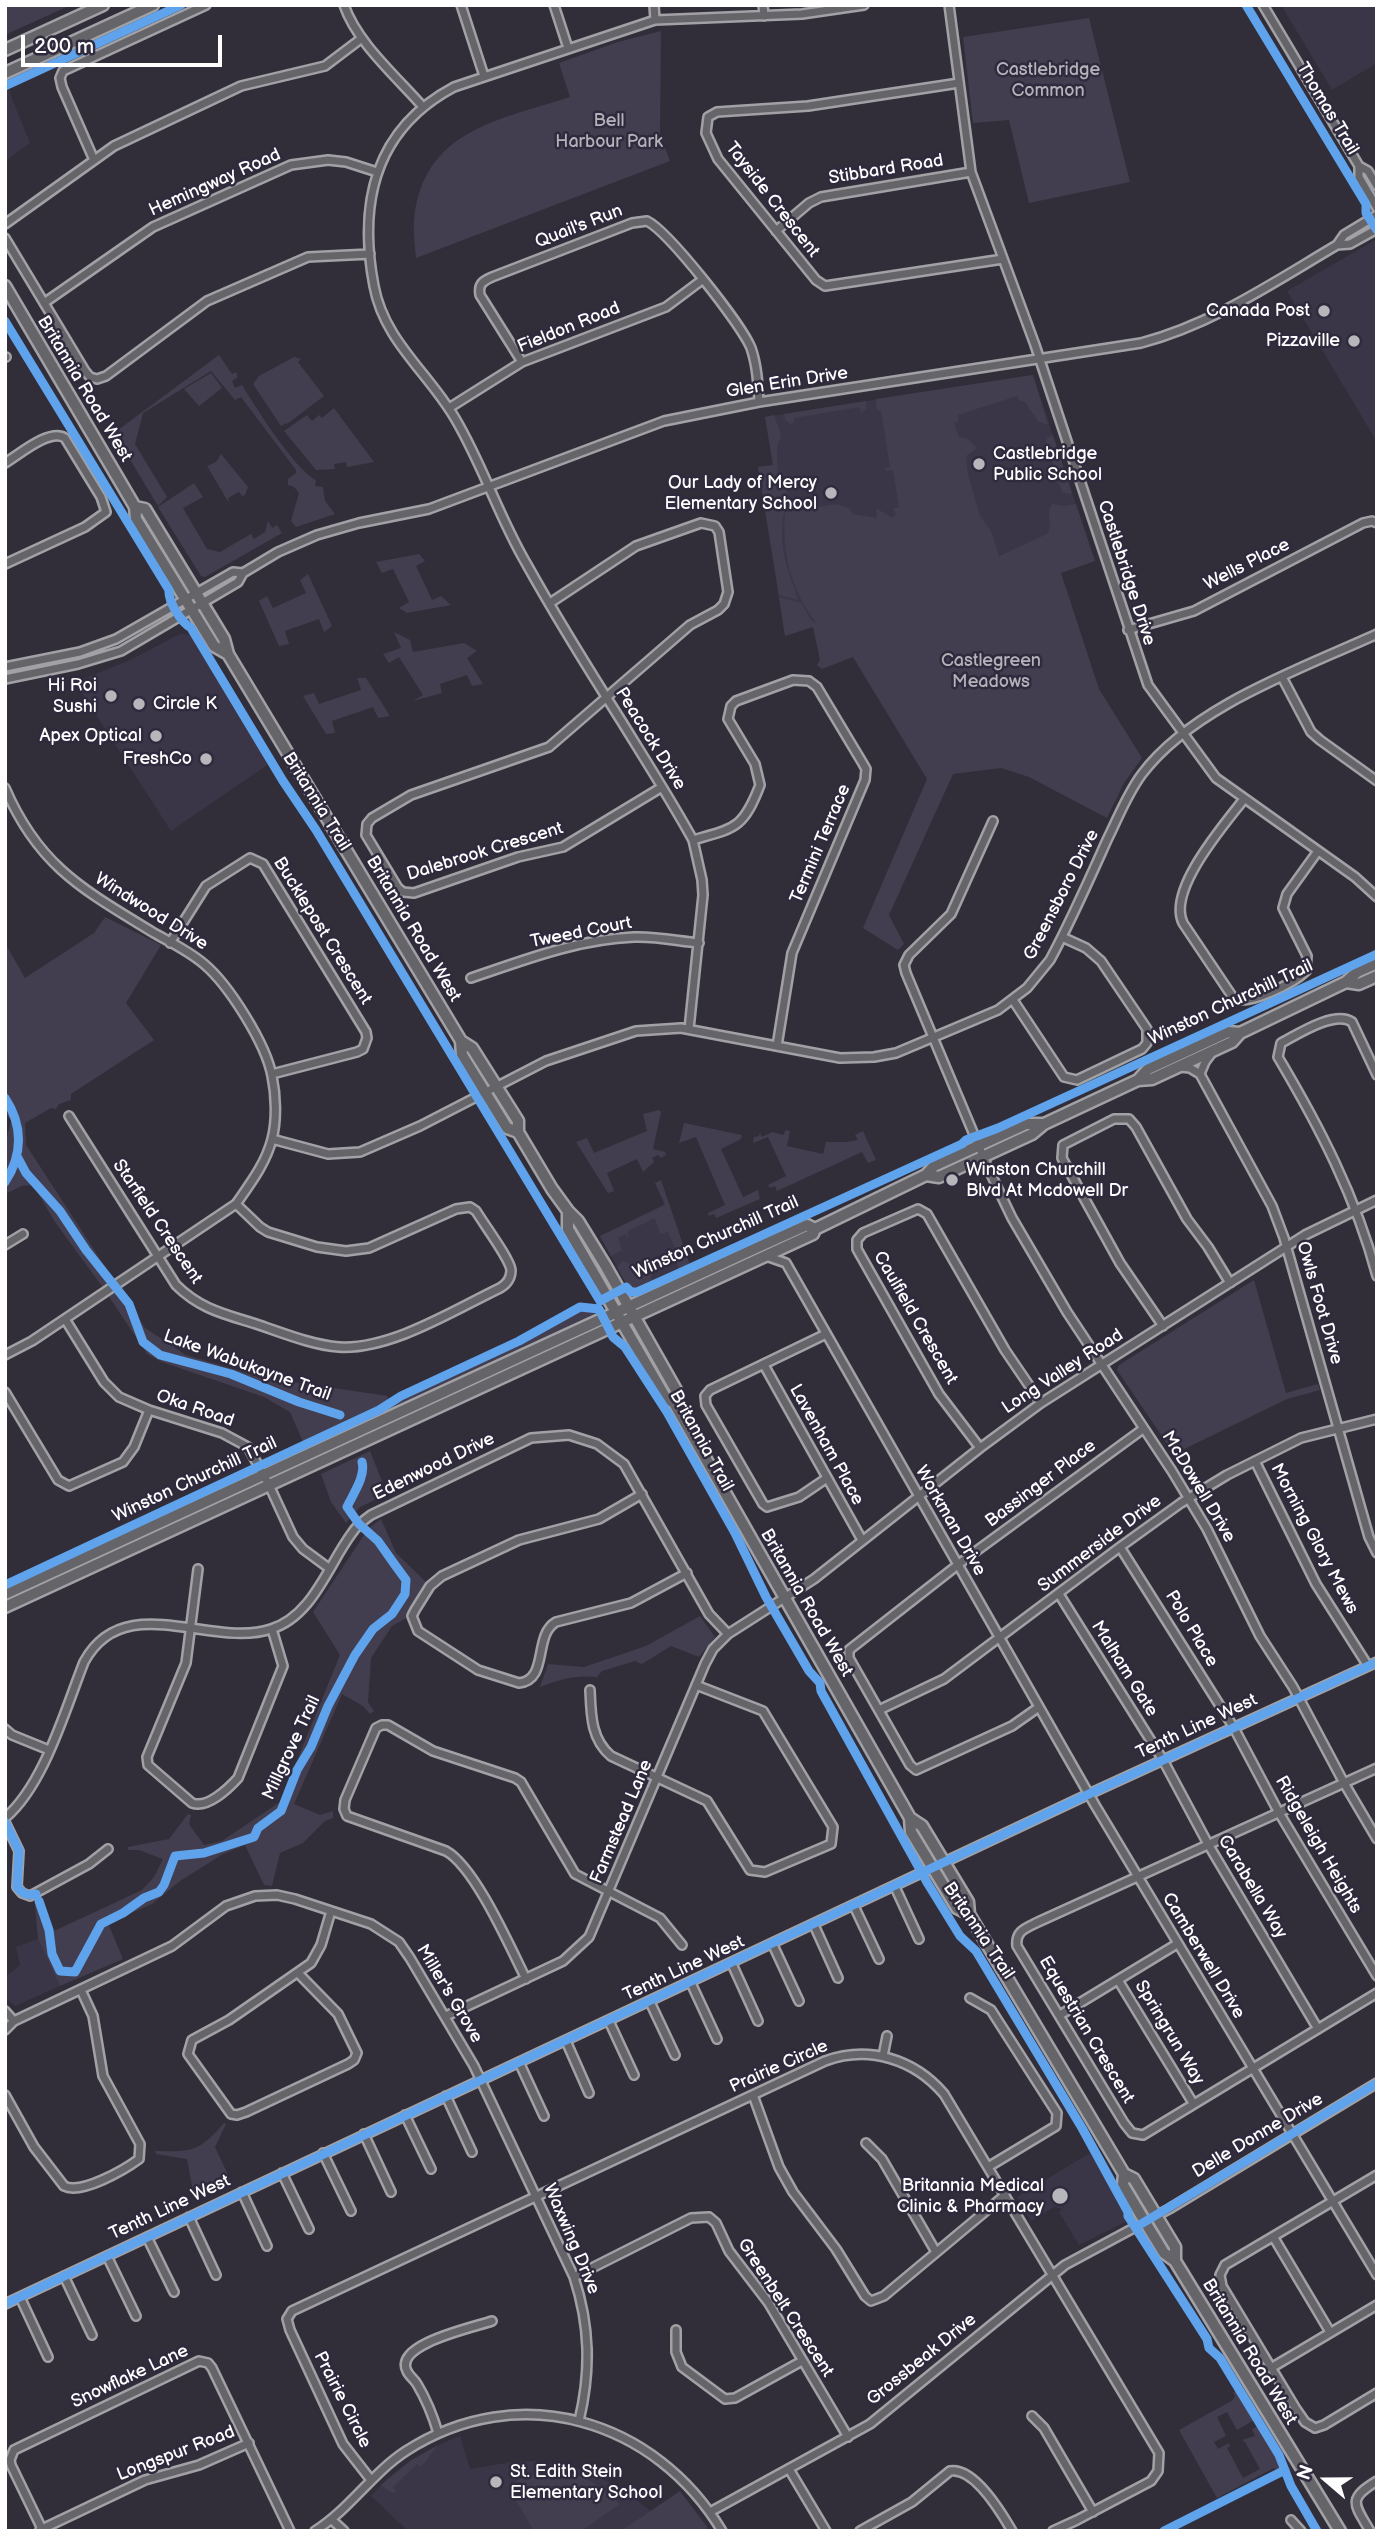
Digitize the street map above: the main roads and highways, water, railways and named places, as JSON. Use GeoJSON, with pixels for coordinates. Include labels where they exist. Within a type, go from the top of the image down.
{"type":"FeatureCollection","features":[{"type":"Feature","properties":{"kind":"main road"},"geometry":{"type":"LineString","coordinates":[[5,50],[103,5]]}},
{"type":"Feature","properties":{"kind":"main road"},"geometry":{"type":"LineString","coordinates":[[5,73],[153,5]]}},
{"type":"Feature","properties":{"kind":"main road","name":"Britannia Road West"},"geometry":{"type":"LineString","coordinates":[[5,286],[135,506],[136,519],[214,646],[228,654]]}},
{"type":"Feature","properties":{"kind":"main road","name":"Britannia Road West"},"geometry":{"type":"LineString","coordinates":[[135,506],[145,509],[224,639],[228,654],[461,1041],[472,1048],[518,1121],[518,1132],[568,1211],[579,1221],[676,1390],[674,1403]]}},
{"type":"Feature","properties":{"kind":"main road"},"geometry":{"type":"LineString","coordinates":[[926,1175],[939,1177],[1138,1080],[1152,1079],[1179,1067],[1232,1042],[1240,1033],[1346,982],[1357,972],[1377,963]]}},
{"type":"Feature","properties":{"kind":"main road"},"geometry":{"type":"LineString","coordinates":[[1346,982],[1359,984],[1377,976]]}},
{"type":"Feature","properties":{"kind":"main road"},"geometry":{"type":"LineString","coordinates":[[1138,1080],[1148,1069],[1170,1058],[1227,1032],[1240,1033]]}},
{"type":"Feature","properties":{"kind":"main road","name":"Britannia Road West"},"geometry":{"type":"LineString","coordinates":[[461,1041],[462,1055],[507,1129],[518,1132]]}},
{"type":"Feature","properties":{"kind":"main road"},"geometry":{"type":"LineString","coordinates":[[5,1607],[813,1234],[815,1229],[926,1175],[934,1166],[979,1145],[1026,1124],[1044,1124]]}},
{"type":"Feature","properties":{"kind":"main road","name":"Britannia Road West"},"geometry":{"type":"LineString","coordinates":[[568,1211],[568,1228],[665,1396],[674,1403],[786,1598],[910,1818],[911,1832],[957,1908],[969,1914]]}},
{"type":"Feature","properties":{"kind":"main road"},"geometry":{"type":"LineString","coordinates":[[5,1594],[807,1224],[815,1229]]}},
{"type":"Feature","properties":{"kind":"main road","name":"Britannia Road West"},"geometry":{"type":"LineString","coordinates":[[910,1818],[922,1826],[945,1863],[968,1902],[969,1914],[1124,2174],[1134,2179],[1175,2247],[1175,2261]]}},
{"type":"Feature","properties":{"kind":"main road","name":"Britannia Road West"},"geometry":{"type":"LineString","coordinates":[[1124,2174],[1123,2185],[1145,2222],[1164,2253],[1175,2261],[1340,2531]]}},
{"type":"Feature","properties":{"kind":"place","name":"Canada Post"},"geometry":{"type":"Point","coordinates":[1324,311]}},
{"type":"Feature","properties":{"kind":"place","name":"Pizzaville"},"geometry":{"type":"Point","coordinates":[1354,341]}},
{"type":"Feature","properties":{"kind":"place","name":"Castlebridge Public School"},"geometry":{"type":"Point","coordinates":[979,464]}},
{"type":"Feature","properties":{"kind":"place","name":"Our Lady of Mercy Elementary School"},"geometry":{"type":"Point","coordinates":[831,493]}},
{"type":"Feature","properties":{"kind":"place","name":"Hi Roi Sushi"},"geometry":{"type":"Point","coordinates":[111,696]}},
{"type":"Feature","properties":{"kind":"place","name":"Circle K"},"geometry":{"type":"Point","coordinates":[139,704]}},
{"type":"Feature","properties":{"kind":"place","name":"Apex Optical"},"geometry":{"type":"Point","coordinates":[156,736]}},
{"type":"Feature","properties":{"kind":"place","name":"FreshCo"},"geometry":{"type":"Point","coordinates":[206,759]}},
{"type":"Feature","properties":{"kind":"place","name":"Winston Churchill Blvd At Mcdowell Dr"},"geometry":{"type":"Point","coordinates":[952,1180]}},
{"type":"Feature","properties":{"kind":"place","name":"Britannia Medical Clinic & Pharmacy"},"geometry":{"type":"Point","coordinates":[1060,2196]}},
{"type":"Feature","properties":{"kind":"place","name":"St. Edith Stein Elementary School"},"geometry":{"type":"Point","coordinates":[496,2482]}},
{"type":"Feature","properties":{"kind":"park label","name":"Castlebridge Common"},"geometry":{"type":"Point","coordinates":[1048,80]}},
{"type":"Feature","properties":{"kind":"park label","name":"Bell Harbour Park"},"geometry":{"type":"Point","coordinates":[609,131]}},
{"type":"Feature","properties":{"kind":"park label","name":"Castlegreen Meadows"},"geometry":{"type":"Point","coordinates":[991,671]}}]}
